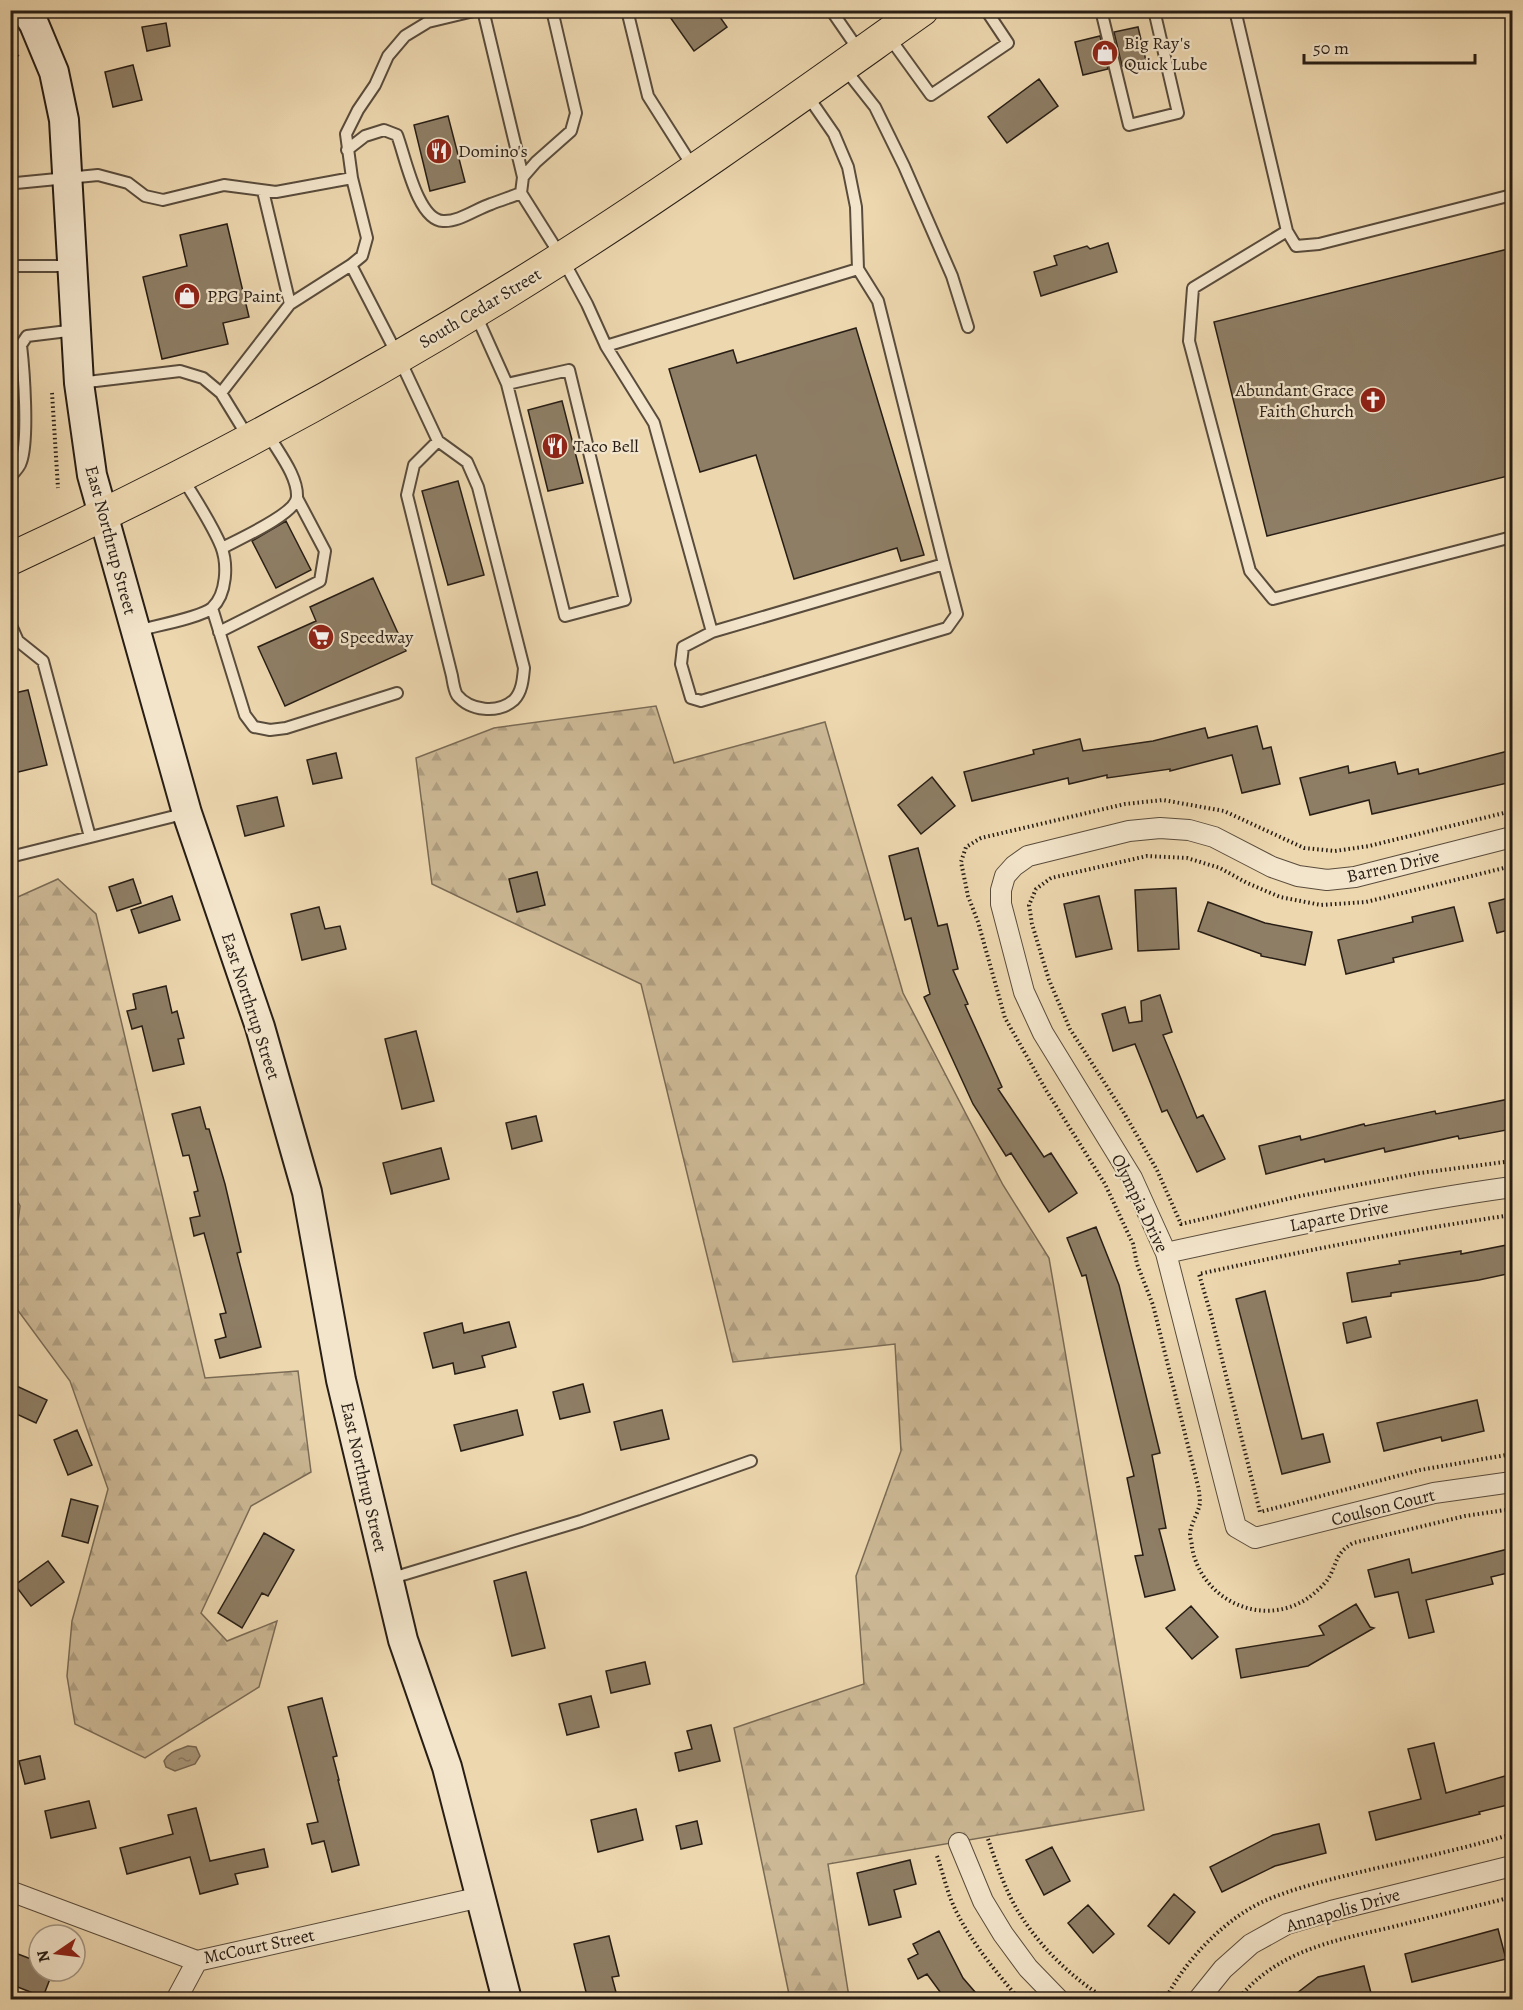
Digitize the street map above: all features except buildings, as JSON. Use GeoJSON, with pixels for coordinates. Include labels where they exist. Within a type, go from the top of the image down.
{"type":"FeatureCollection","features":[{"type":"Feature","properties":{"kind":"main road","name":"South Cedar Street"},"geometry":{"type":"LineString","coordinates":[[10,559],[103,516],[258,436],[475,312],[562,258],[695,170],[922,10]]}},
{"type":"Feature","properties":{"kind":"street","name":"East Northrup Street"},"geometry":{"type":"LineString","coordinates":[[25,10],[34,24],[54,72],[64,120],[79,383],[92,475],[187,813],[260,1027],[307,1192],[341,1380],[403,1640],[447,1767],[507,2000]]}},
{"type":"Feature","properties":{"kind":"street","name":"Barren Drive"},"geometry":{"type":"LineString","coordinates":[[1005,876],[1028,856],[1129,831],[1160,828],[1189,830],[1214,837],[1272,867],[1298,876],[1327,880],[1354,877],[1512,837]]}},
{"type":"Feature","properties":{"kind":"street","name":"Olympia Drive"},"geometry":{"type":"LineString","coordinates":[[1005,876],[1001,890],[1001,904],[1024,992],[1043,1033],[1132,1178],[1166,1253],[1236,1527],[1255,1538]]}},
{"type":"Feature","properties":{"kind":"street","name":"Laparte Drive"},"geometry":{"type":"LineString","coordinates":[[1166,1253],[1350,1213],[1512,1187]]}},
{"type":"Feature","properties":{"kind":"street","name":"Coulson Court"},"geometry":{"type":"LineString","coordinates":[[1255,1538],[1434,1493],[1512,1482]]}},
{"type":"Feature","properties":{"kind":"street"},"geometry":{"type":"LineString","coordinates":[[959,1843],[983,1901],[1003,1934],[1028,1968],[1059,2000]]}},
{"type":"Feature","properties":{"kind":"street","name":"Annapolis Drive"},"geometry":{"type":"LineString","coordinates":[[1198,2000],[1223,1969],[1244,1950],[1287,1924],[1512,1866]]}},
{"type":"Feature","properties":{"kind":"street","name":"McCourt Street"},"geometry":{"type":"LineString","coordinates":[[10,1892],[197,1961],[481,1898]]}},
{"type":"Feature","properties":{"kind":"street"},"geometry":{"type":"LineString","coordinates":[[176,2000],[197,1961]]}},
{"type":"Feature","properties":{"kind":"lane"},"geometry":{"type":"LineString","coordinates":[[221,393],[290,304],[362,256],[367,238],[352,178],[346,134],[358,110],[375,85],[388,56],[405,36],[428,22],[478,10]]}},
{"type":"Feature","properties":{"kind":"lane"},"geometry":{"type":"LineString","coordinates":[[483,10],[523,177],[521,193],[588,304],[606,346],[654,423],[712,632]]}},
{"type":"Feature","properties":{"kind":"lane"},"geometry":{"type":"LineString","coordinates":[[523,177],[536,162],[572,131],[576,113],[552,10]]}},
{"type":"Feature","properties":{"kind":"lane"},"geometry":{"type":"LineString","coordinates":[[627,10],[648,96],[695,170]]}},
{"type":"Feature","properties":{"kind":"lane"},"geometry":{"type":"LineString","coordinates":[[831,10],[852,60],[904,166],[952,276],[968,327]]}},
{"type":"Feature","properties":{"kind":"lane"},"geometry":{"type":"LineString","coordinates":[[887,35],[931,96],[1008,43],[986,10]]}},
{"type":"Feature","properties":{"kind":"lane"},"geometry":{"type":"LineString","coordinates":[[1101,10],[1129,125],[1178,113],[1154,10]]}},
{"type":"Feature","properties":{"kind":"lane"},"geometry":{"type":"LineString","coordinates":[[1235,10],[1287,231],[1296,246],[1319,244],[1512,195]]}},
{"type":"Feature","properties":{"kind":"lane"},"geometry":{"type":"LineString","coordinates":[[805,93],[834,134],[848,167],[856,207],[858,268],[878,301],[957,614],[947,628],[702,701],[691,698],[681,664],[683,647],[712,632],[944,564]]}},
{"type":"Feature","properties":{"kind":"lane"},"geometry":{"type":"LineString","coordinates":[[347,150],[365,136],[384,130],[397,135],[421,202],[430,216],[443,221],[463,216],[521,193]]}},
{"type":"Feature","properties":{"kind":"lane"},"geometry":{"type":"LineString","coordinates":[[10,187],[16,183],[98,175],[128,183],[145,195],[163,200],[224,184],[276,192],[352,178]]}},
{"type":"Feature","properties":{"kind":"lane"},"geometry":{"type":"LineString","coordinates":[[263,191],[290,304]]}},
{"type":"Feature","properties":{"kind":"lane"},"geometry":{"type":"LineString","coordinates":[[1287,231],[1193,288],[1189,341],[1250,571],[1273,598],[1512,537]]}},
{"type":"Feature","properties":{"kind":"lane"},"geometry":{"type":"LineString","coordinates":[[10,261],[15,266],[74,266]]}},
{"type":"Feature","properties":{"kind":"lane"},"geometry":{"type":"LineString","coordinates":[[351,265],[399,357],[438,441],[467,462],[478,487],[524,668],[522,685],[515,699],[504,706],[486,710],[471,706],[457,694],[407,495],[414,465],[438,441]]}},
{"type":"Feature","properties":{"kind":"lane"},"geometry":{"type":"LineString","coordinates":[[606,346],[858,268]]}},
{"type":"Feature","properties":{"kind":"lane"},"geometry":{"type":"LineString","coordinates":[[475,312],[507,384],[565,616],[625,600],[569,369],[507,384]]}},
{"type":"Feature","properties":{"kind":"lane"},"geometry":{"type":"LineString","coordinates":[[10,477],[21,463],[24,438],[24,371],[21,345],[27,336],[76,330]]}},
{"type":"Feature","properties":{"kind":"lane"},"geometry":{"type":"LineString","coordinates":[[79,383],[180,371],[203,378],[221,393],[293,477],[297,498],[325,551],[320,580],[219,632]]}},
{"type":"Feature","properties":{"kind":"lane"},"geometry":{"type":"LineString","coordinates":[[136,631],[201,614],[212,608],[220,597],[225,567],[222,548],[182,476]]}},
{"type":"Feature","properties":{"kind":"lane"},"geometry":{"type":"LineString","coordinates":[[222,548],[284,514],[294,507],[297,498]]}},
{"type":"Feature","properties":{"kind":"lane"},"geometry":{"type":"LineString","coordinates":[[212,608],[245,714],[254,727],[270,730],[286,728],[397,693]]}},
{"type":"Feature","properties":{"kind":"lane"},"geometry":{"type":"LineString","coordinates":[[10,623],[14,643],[43,661],[90,837]]}},
{"type":"Feature","properties":{"kind":"lane"},"geometry":{"type":"LineString","coordinates":[[10,857],[187,813]]}},
{"type":"Feature","properties":{"kind":"lane"},"geometry":{"type":"LineString","coordinates":[[388,1579],[581,1521],[752,1461]]}},
{"type":"Feature","properties":{"kind":"path"},"geometry":{"type":"LineString","coordinates":[[1512,811],[1369,846],[1335,851],[1304,848],[1224,811],[1163,800],[1125,804],[981,838],[966,847],[961,862],[968,896],[978,922],[1005,1018],[1046,1090],[1105,1184],[1133,1244],[1137,1264],[1153,1305],[1199,1490],[1200,1504],[1190,1534],[1194,1559],[1205,1580],[1219,1595],[1240,1607],[1263,1611],[1286,1608],[1308,1598],[1328,1580],[1335,1560],[1342,1549],[1353,1543],[1465,1516],[1512,1509]]}},
{"type":"Feature","properties":{"kind":"path"},"geometry":{"type":"LineString","coordinates":[[1512,866],[1366,902],[1320,905],[1280,897],[1220,868],[1187,858],[1147,856],[1051,878],[1036,889],[1029,905],[1032,924],[1049,980],[1070,1029],[1124,1113],[1157,1170],[1181,1224],[1300,1196],[1420,1173],[1512,1161]]}},
{"type":"Feature","properties":{"kind":"path"},"geometry":{"type":"LineString","coordinates":[[1512,1215],[1343,1243],[1199,1274],[1260,1512],[1420,1470],[1512,1454]]}},
{"type":"Feature","properties":{"kind":"path"},"geometry":{"type":"LineString","coordinates":[[988,1839],[1000,1875],[1021,1916],[1053,1955],[1089,1988],[1108,2000]]}},
{"type":"Feature","properties":{"kind":"path"},"geometry":{"type":"LineString","coordinates":[[937,1856],[955,1909],[992,1967],[1020,2000]]}},
{"type":"Feature","properties":{"kind":"path"},"geometry":{"type":"LineString","coordinates":[[1237,2000],[1250,1983],[1282,1960],[1316,1945],[1512,1897]]}},
{"type":"Feature","properties":{"kind":"green space"},"geometry":{"type":"Polygon","coordinates":[[[656,706],[674,763],[825,722],[903,993],[1003,1185],[1049,1258],[1144,1810],[828,1864],[849,1997],[842,2000],[790,1999],[734,1728],[864,1684],[856,1576],[901,1451],[895,1344],[733,1362],[641,984],[432,884],[416,758],[494,728],[656,706]]]}},
{"type":"Feature","properties":{"kind":"green space"},"geometry":{"type":"Polygon","coordinates":[[[58,879],[96,914],[205,1378],[298,1371],[311,1472],[251,1506],[201,1613],[227,1641],[277,1621],[259,1687],[145,1758],[75,1724],[67,1676],[72,1621],[108,1489],[70,1381],[11,1301],[11,1276],[20,1206],[10,1187],[11,900],[58,879]]]}},
{"type":"Feature","properties":{"kind":"water"},"geometry":{"type":"Polygon","coordinates":[[[188,1746],[196,1747],[200,1756],[195,1764],[175,1771],[166,1767],[164,1761],[169,1755],[188,1746]]]}},
{"type":"Feature","properties":{"kind":"place","name":"Big Ray's Quick Lube"},"geometry":{"type":"Point","coordinates":[1105,53]}},
{"type":"Feature","properties":{"kind":"place","name":"Domino's"},"geometry":{"type":"Point","coordinates":[439,151]}},
{"type":"Feature","properties":{"kind":"place","name":"PPG Paint"},"geometry":{"type":"Point","coordinates":[187,296]}},
{"type":"Feature","properties":{"kind":"place","name":"Abundant Grace Faith Church"},"geometry":{"type":"Point","coordinates":[1373,400]}},
{"type":"Feature","properties":{"kind":"place","name":"Taco Bell"},"geometry":{"type":"Point","coordinates":[555,446]}},
{"type":"Feature","properties":{"kind":"place","name":"Speedway"},"geometry":{"type":"Point","coordinates":[321,637]}}]}
